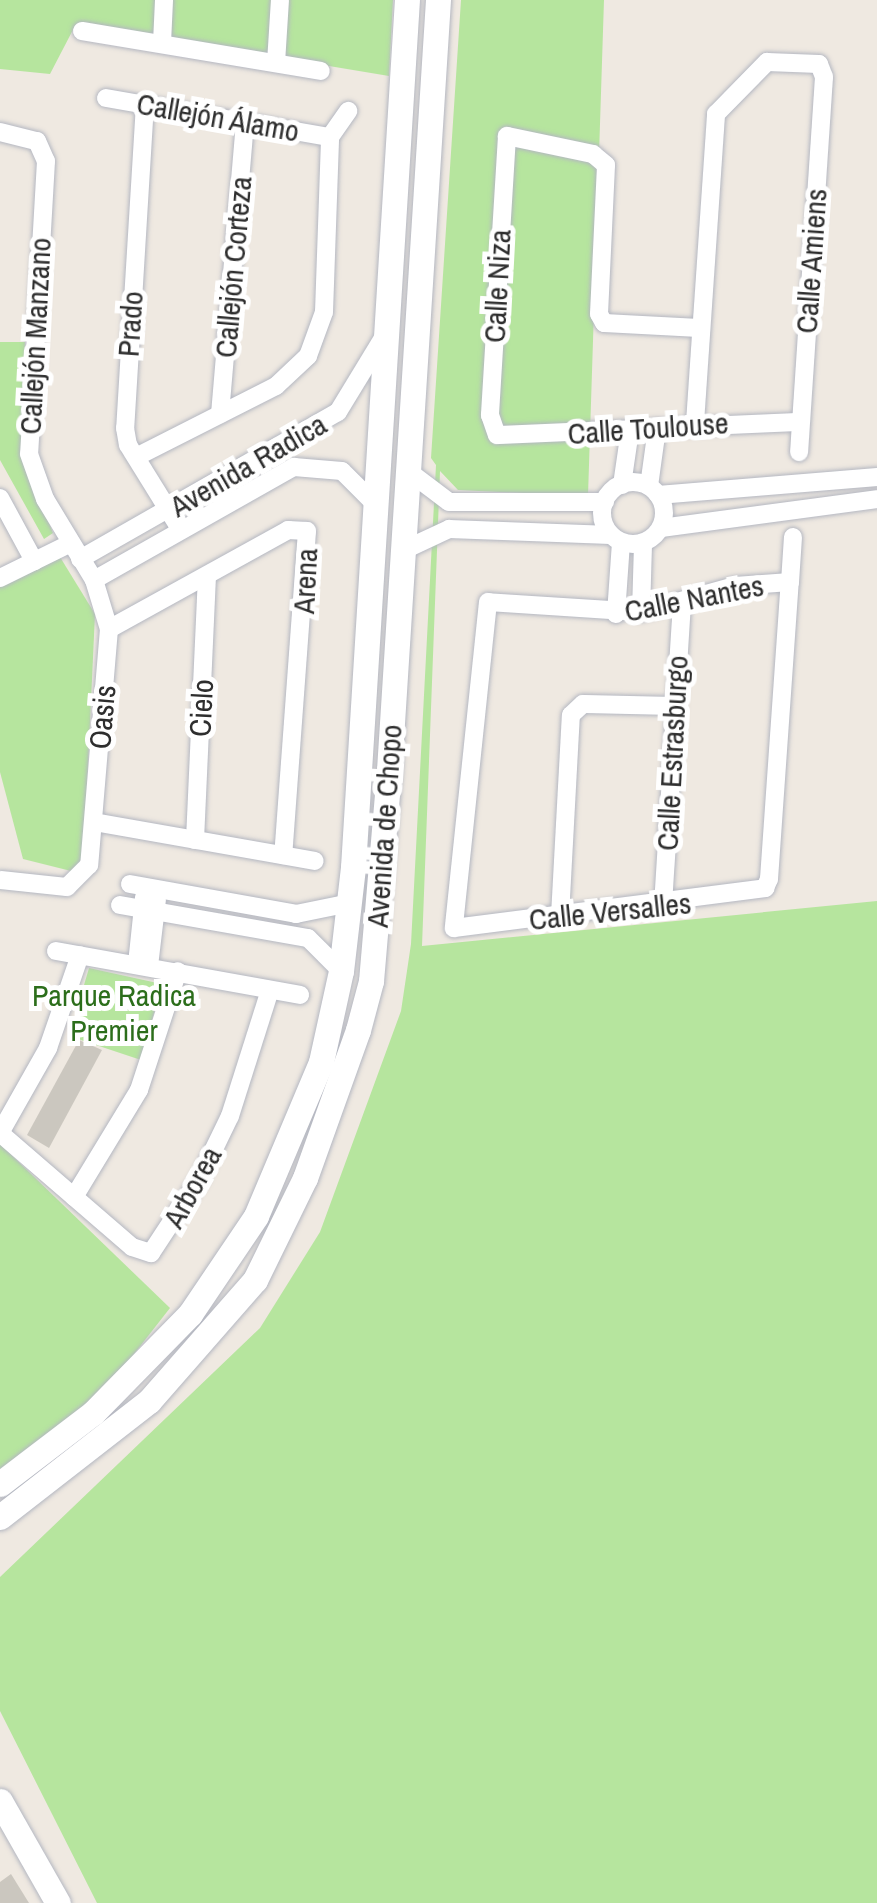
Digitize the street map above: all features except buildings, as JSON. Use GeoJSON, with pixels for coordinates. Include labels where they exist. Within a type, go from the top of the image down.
{"type":"FeatureCollection","features":[{"type":"Feature","properties":{"kind":"street"},"geometry":{"type":"LineString","coordinates":[[162,43],[164,0]]}},
{"type":"Feature","properties":{"kind":"street"},"geometry":{"type":"LineString","coordinates":[[276,63],[280,0]]}},
{"type":"Feature","properties":{"kind":"street","name":"Avenida de Chopo"},"geometry":{"type":"LineString","coordinates":[[0,1484],[125,1383],[190,1314],[227,1261],[289,1145],[320,1062],[341,972],[350,903],[408,0]]}},
{"type":"Feature","properties":{"kind":"street","name":"Avenida de Chopo"},"geometry":{"type":"LineString","coordinates":[[0,1517],[149,1401],[255,1280],[305,1178],[358,1030],[371,981],[389,770],[438,0]]}},
{"type":"Feature","properties":{"kind":"street"},"geometry":{"type":"LineString","coordinates":[[82,30],[320,71]]}},
{"type":"Feature","properties":{"kind":"street","name":"Calle Amiens"},"geometry":{"type":"LineString","coordinates":[[699,328],[716,114],[767,62],[823,70],[799,452]]}},
{"type":"Feature","properties":{"kind":"street","name":"Callejón Álamo"},"geometry":{"type":"LineString","coordinates":[[106,98],[330,138]]}},
{"type":"Feature","properties":{"kind":"street","name":"Prado"},"geometry":{"type":"LineString","coordinates":[[145,104],[124,411],[136,457],[180,529]]}},
{"type":"Feature","properties":{"kind":"street","name":"Callejón Álamo"},"geometry":{"type":"LineString","coordinates":[[136,457],[276,386],[308,356],[318,332],[328,268],[330,138],[348,112]]}},
{"type":"Feature","properties":{"kind":"street","name":"Callejón Corteza"},"geometry":{"type":"LineString","coordinates":[[220,414],[245,120]]}},
{"type":"Feature","properties":{"kind":"street","name":"Callejón Manzano"},"geometry":{"type":"LineString","coordinates":[[0,132],[36,141],[46,161],[28,443],[36,478],[75,552]]}},
{"type":"Feature","properties":{"kind":"street","name":"Calle Niza"},"geometry":{"type":"LineString","coordinates":[[497,435],[490,415],[507,136],[593,154],[606,165],[600,314],[612,326],[699,328]]}},
{"type":"Feature","properties":{"kind":"street"},"geometry":{"type":"LineString","coordinates":[[394,207],[424,208]]}},
{"type":"Feature","properties":{"kind":"street"},"geometry":{"type":"LineString","coordinates":[[695,423],[699,328]]}},
{"type":"Feature","properties":{"kind":"street","name":"Avenida Radica"},"geometry":{"type":"LineString","coordinates":[[0,578],[34,561],[75,552],[170,511],[338,412],[384,337]]}},
{"type":"Feature","properties":{"kind":"street","name":"Calle Toulouse"},"geometry":{"type":"LineString","coordinates":[[497,435],[630,430],[695,423],[800,422]]}},
{"type":"Feature","properties":{"kind":"street"},"geometry":{"type":"LineString","coordinates":[[657,428],[653,491],[660,528]]}},
{"type":"Feature","properties":{"kind":"street"},"geometry":{"type":"LineString","coordinates":[[408,471],[449,502],[605,502],[622,485],[630,430]]}},
{"type":"Feature","properties":{"kind":"street","name":"Avenida Radica"},"geometry":{"type":"LineString","coordinates":[[94,580],[278,472],[307,464],[342,471],[377,506]]}},
{"type":"Feature","properties":{"kind":"street"},"geometry":{"type":"LineString","coordinates":[[622,485],[653,491],[795,486],[877,477]]}},
{"type":"Feature","properties":{"kind":"street"},"geometry":{"type":"LineString","coordinates":[[795,486],[798,508]]}},
{"type":"Feature","properties":{"kind":"street"},"geometry":{"type":"LineString","coordinates":[[0,498],[34,561]]}},
{"type":"Feature","properties":{"kind":"street"},"geometry":{"type":"LineString","coordinates":[[641,612],[644,543],[660,528],[877,499]]}},
{"type":"Feature","properties":{"kind":"street"},"geometry":{"type":"LineString","coordinates":[[448,530],[449,502]]}},
{"type":"Feature","properties":{"kind":"street"},"geometry":{"type":"LineString","coordinates":[[605,502],[616,538],[616,614]]}},
{"type":"Feature","properties":{"kind":"street","name":"Arena"},"geometry":{"type":"LineString","coordinates":[[109,628],[288,530],[307,532],[283,855]]}},
{"type":"Feature","properties":{"kind":"street"},"geometry":{"type":"LineString","coordinates":[[404,550],[448,530],[616,538],[644,543]]}},
{"type":"Feature","properties":{"kind":"street"},"geometry":{"type":"LineString","coordinates":[[790,582],[793,536]]}},
{"type":"Feature","properties":{"kind":"street","name":"Oasis"},"geometry":{"type":"LineString","coordinates":[[0,880],[67,886],[81,880],[94,822],[109,628],[94,580],[75,552]]}},
{"type":"Feature","properties":{"kind":"street","name":"Cielo"},"geometry":{"type":"LineString","coordinates":[[195,840],[208,576]]}},
{"type":"Feature","properties":{"kind":"street","name":"Calle Nantes"},"geometry":{"type":"LineString","coordinates":[[454,928],[486,608],[492,598],[616,614],[641,612],[735,586],[790,582]]}},
{"type":"Feature","properties":{"kind":"street","name":"Calle Versalles"},"geometry":{"type":"LineString","coordinates":[[454,928],[663,905],[765,888],[790,582]]}},
{"type":"Feature","properties":{"kind":"street","name":"Calle Estrasburgo"},"geometry":{"type":"LineString","coordinates":[[663,905],[682,602]]}},
{"type":"Feature","properties":{"kind":"street"},"geometry":{"type":"LineString","coordinates":[[560,916],[575,708],[676,706]]}},
{"type":"Feature","properties":{"kind":"street"},"geometry":{"type":"LineString","coordinates":[[359,768],[389,770]]}},
{"type":"Feature","properties":{"kind":"street"},"geometry":{"type":"LineString","coordinates":[[94,822],[315,861]]}},
{"type":"Feature","properties":{"kind":"street"},"geometry":{"type":"LineString","coordinates":[[143,965],[149,910],[145,886],[296,914],[350,903]]}},
{"type":"Feature","properties":{"kind":"street"},"geometry":{"type":"LineString","coordinates":[[120,905],[308,938],[341,972]]}},
{"type":"Feature","properties":{"kind":"street"},"geometry":{"type":"LineString","coordinates":[[56,951],[300,995]]}},
{"type":"Feature","properties":{"kind":"street"},"geometry":{"type":"LineString","coordinates":[[0,1133],[48,1048],[80,955]]}},
{"type":"Feature","properties":{"kind":"street"},"geometry":{"type":"LineString","coordinates":[[74,1197],[139,1090],[178,972]]}},
{"type":"Feature","properties":{"kind":"street","name":"Arborea"},"geometry":{"type":"LineString","coordinates":[[0,1133],[132,1248],[145,1253],[158,1247],[230,1116],[270,990]]}},
{"type":"Feature","properties":{"kind":"street"},"geometry":{"type":"LineString","coordinates":[[0,1802],[58,1903]]}},
{"type":"Feature","properties":{"kind":"green space"},"geometry":{"type":"Polygon","coordinates":[[[0,0],[393,0],[389,76],[76,24],[50,74],[0,69],[0,0]]]}},
{"type":"Feature","properties":{"kind":"green space"},"geometry":{"type":"Polygon","coordinates":[[[461,0],[604,0],[588,496],[458,490],[440,471],[422,946],[877,901],[877,1903],[97,1903],[0,1711],[0,1577],[260,1328],[320,1232],[401,1011],[411,944],[436,465],[431,458],[461,0]]]}},
{"type":"Feature","properties":{"kind":"green space"},"geometry":{"type":"Polygon","coordinates":[[[0,342],[25,342],[21,455],[53,533],[44,539],[0,460],[0,342]]]}},
{"type":"Feature","properties":{"kind":"green space"},"geometry":{"type":"Polygon","coordinates":[[[60,557],[95,614],[84,853],[75,872],[23,859],[0,772],[0,587],[60,557]]]}},
{"type":"Feature","properties":{"kind":"green space","name":"Parque Radica Premier"},"geometry":{"type":"Polygon","coordinates":[[[89,968],[162,984],[141,1060],[69,1036],[89,968]]]}},
{"type":"Feature","properties":{"kind":"green space"},"geometry":{"type":"Polygon","coordinates":[[[0,1144],[170,1308],[109,1386],[0,1473],[0,1144]]]}}]}
